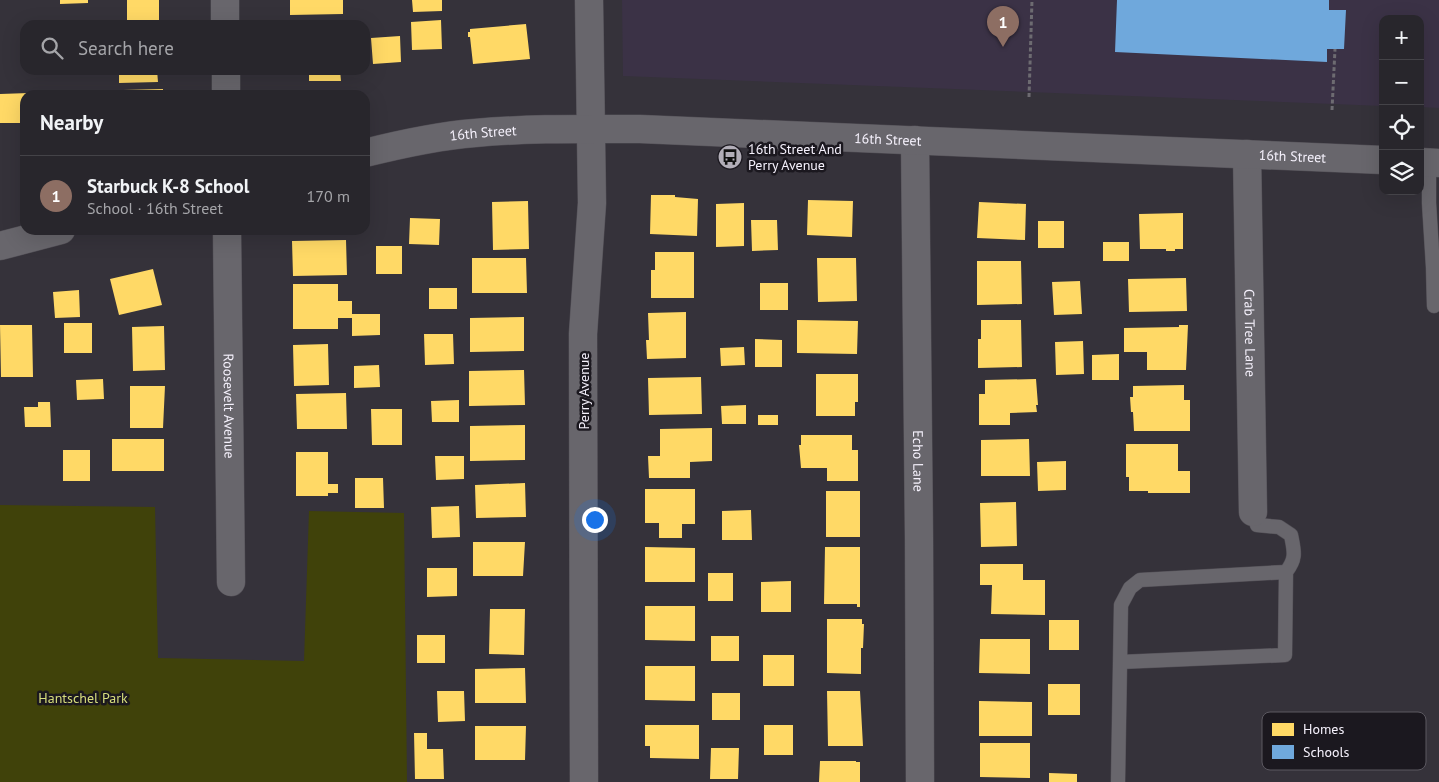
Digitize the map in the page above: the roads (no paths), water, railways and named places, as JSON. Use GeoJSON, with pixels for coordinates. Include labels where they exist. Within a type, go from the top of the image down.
{"type":"FeatureCollection","features":[{"type":"Feature","properties":{"kind":"street"},"geometry":{"type":"LineString","coordinates":[[225,0],[225,20]]}},
{"type":"Feature","properties":{"kind":"street","name":"Perry Avenue"},"geometry":{"type":"LineString","coordinates":[[584,782],[584,334],[592,203],[590,0]]}},
{"type":"Feature","properties":{"kind":"street"},"geometry":{"type":"LineString","coordinates":[[226,75],[226,90]]}},
{"type":"Feature","properties":{"kind":"street","name":"16th Street"},"geometry":{"type":"LineString","coordinates":[[370,152],[412,141],[474,133],[591,128],[1379,160]]}},
{"type":"Feature","properties":{"kind":"street","name":"Echo Lane"},"geometry":{"type":"LineString","coordinates":[[915,140],[920,538],[920,782]]}},
{"type":"Feature","properties":{"kind":"street","name":"Crab Tree Lane"},"geometry":{"type":"LineString","coordinates":[[1247,154],[1253,512]]}},
{"type":"Feature","properties":{"kind":"street"},"geometry":{"type":"LineString","coordinates":[[0,246],[42,235]]}},
{"type":"Feature","properties":{"kind":"street","name":"Roosevelt Avenue"},"geometry":{"type":"LineString","coordinates":[[228,235],[231,582]]}},
{"type":"Feature","properties":{"kind":"lane"},"geometry":{"type":"LineString","coordinates":[[1429,162],[1429,203],[1436,267],[1434,306]]}},
{"type":"Feature","properties":{"kind":"lane"},"geometry":{"type":"LineString","coordinates":[[1120,662],[1285,655],[1286,572],[1293,563],[1294,552],[1291,535],[1279,527],[1257,525],[1253,512]]}},
{"type":"Feature","properties":{"kind":"lane"},"geometry":{"type":"LineString","coordinates":[[1118,782],[1121,605],[1130,588],[1140,580],[1286,572]]}},
{"type":"Feature","properties":{"kind":"place","name":"Starbuck K-8 School"},"geometry":{"type":"Point","coordinates":[1003,47]}},
{"type":"Feature","properties":{"kind":"place","name":"16th Street And Perry Avenue"},"geometry":{"type":"Point","coordinates":[730,157]}},
{"type":"Feature","properties":{"kind":"park label","name":"Hantschel Park"},"geometry":{"type":"Point","coordinates":[83,698]}}]}
